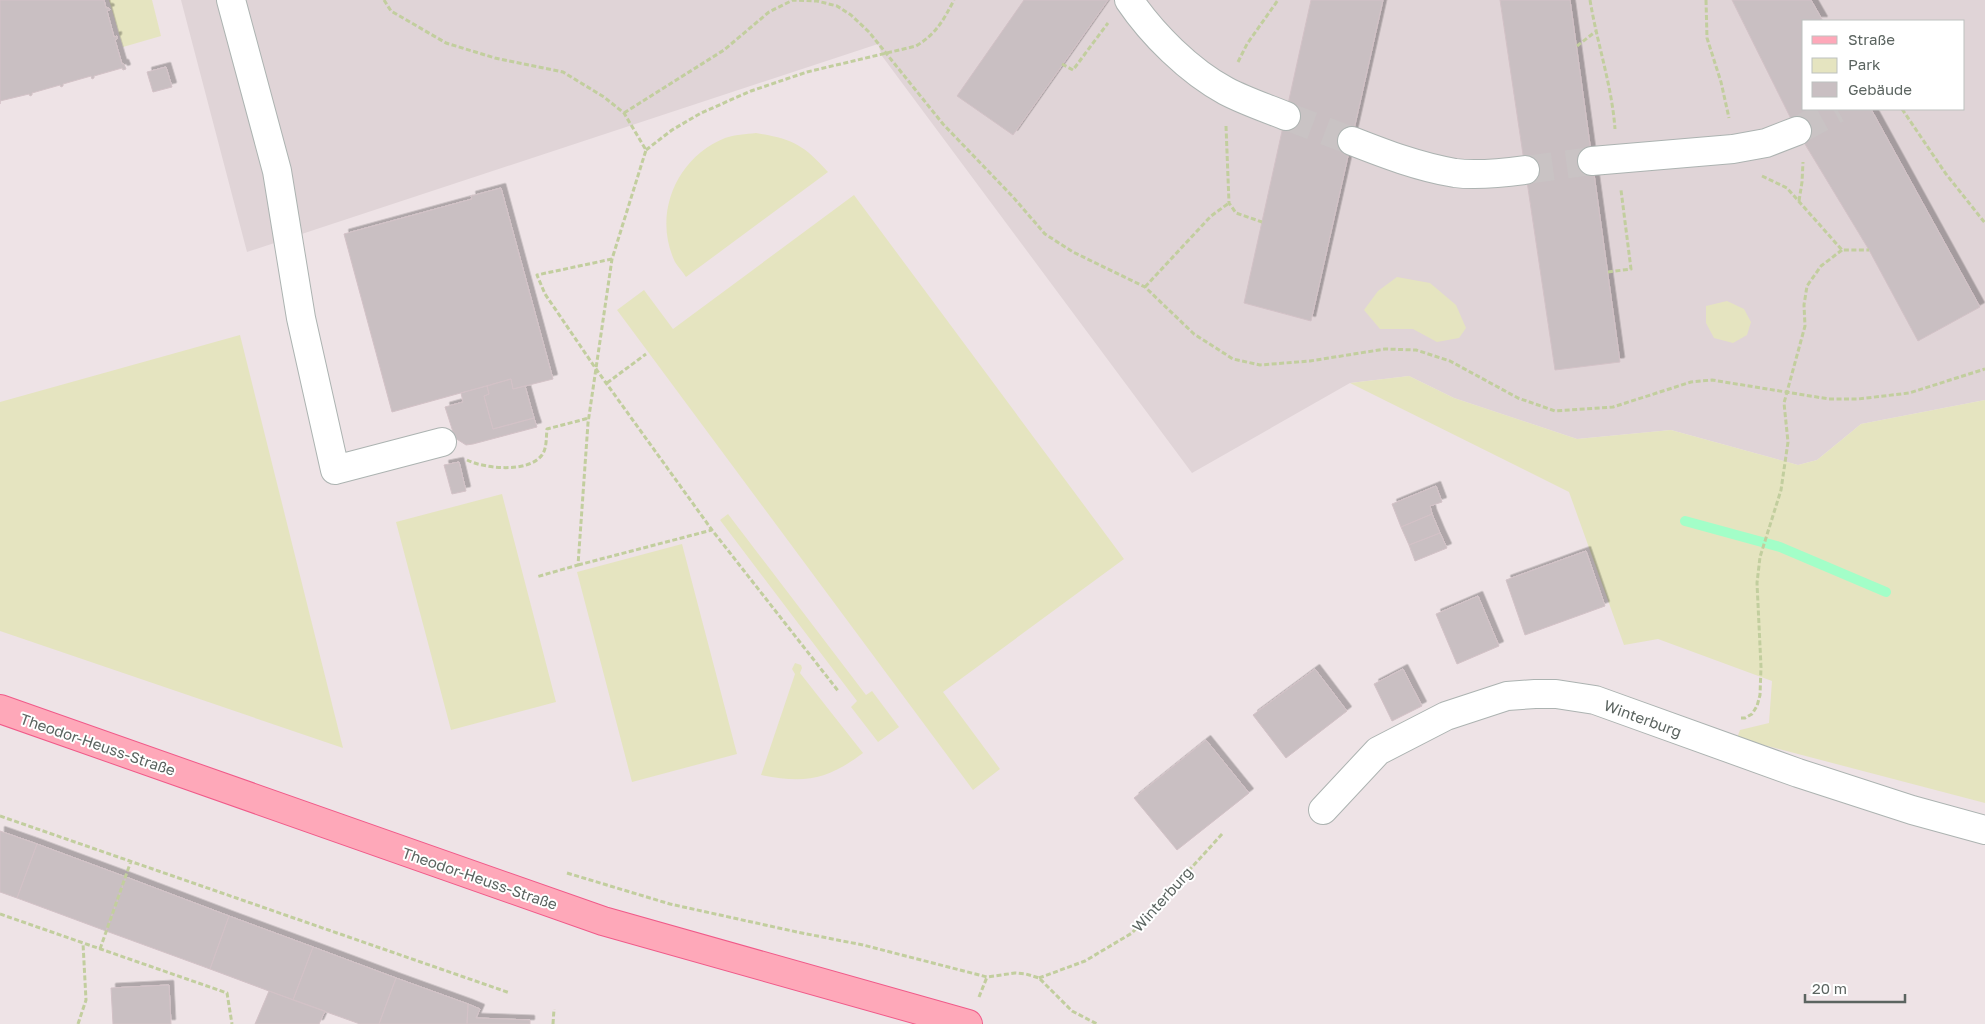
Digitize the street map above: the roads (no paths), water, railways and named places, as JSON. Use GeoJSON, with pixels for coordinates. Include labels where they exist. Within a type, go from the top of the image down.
{"type":"FeatureCollection","features":[{"type":"Feature","properties":{"kind":"main road","name":"Theodor-Heuss-Straße"},"geometry":{"type":"LineString","coordinates":[[0,709],[602,921],[968,1024]]}},
{"type":"Feature","properties":{"kind":"street"},"geometry":{"type":"LineString","coordinates":[[231,0],[276,171],[300,318],[335,470],[442,442]]}},
{"type":"Feature","properties":{"kind":"street"},"geometry":{"type":"LineString","coordinates":[[1121,8],[1145,24],[1177,56],[1227,92],[1286,116]]}},
{"type":"Feature","properties":{"kind":"street"},"geometry":{"type":"LineString","coordinates":[[1605,160],[1733,149],[1766,143],[1795,132]]}},
{"type":"Feature","properties":{"kind":"street"},"geometry":{"type":"LineString","coordinates":[[1352,141],[1399,159],[1457,173],[1494,174],[1525,170]]}},
{"type":"Feature","properties":{"kind":"street","name":"Winterburg"},"geometry":{"type":"LineString","coordinates":[[1323,810],[1378,751],[1446,716],[1507,696],[1556,694],[1595,700],[1798,773],[1912,810],[1985,830]]}},
{"type":"Feature","properties":{"kind":"waterway"},"geometry":{"type":"LineString","coordinates":[[1685,521],[1780,547],[1886,592]]}},
{"type":"Feature","properties":{"kind":"tunnel"},"geometry":{"type":"LineString","coordinates":[[1797,131],[1835,110]]}},
{"type":"Feature","properties":{"kind":"tunnel"},"geometry":{"type":"LineString","coordinates":[[1286,116],[1352,141]]}},
{"type":"Feature","properties":{"kind":"tunnel"},"geometry":{"type":"LineString","coordinates":[[1525,170],[1592,161]]}}]}
